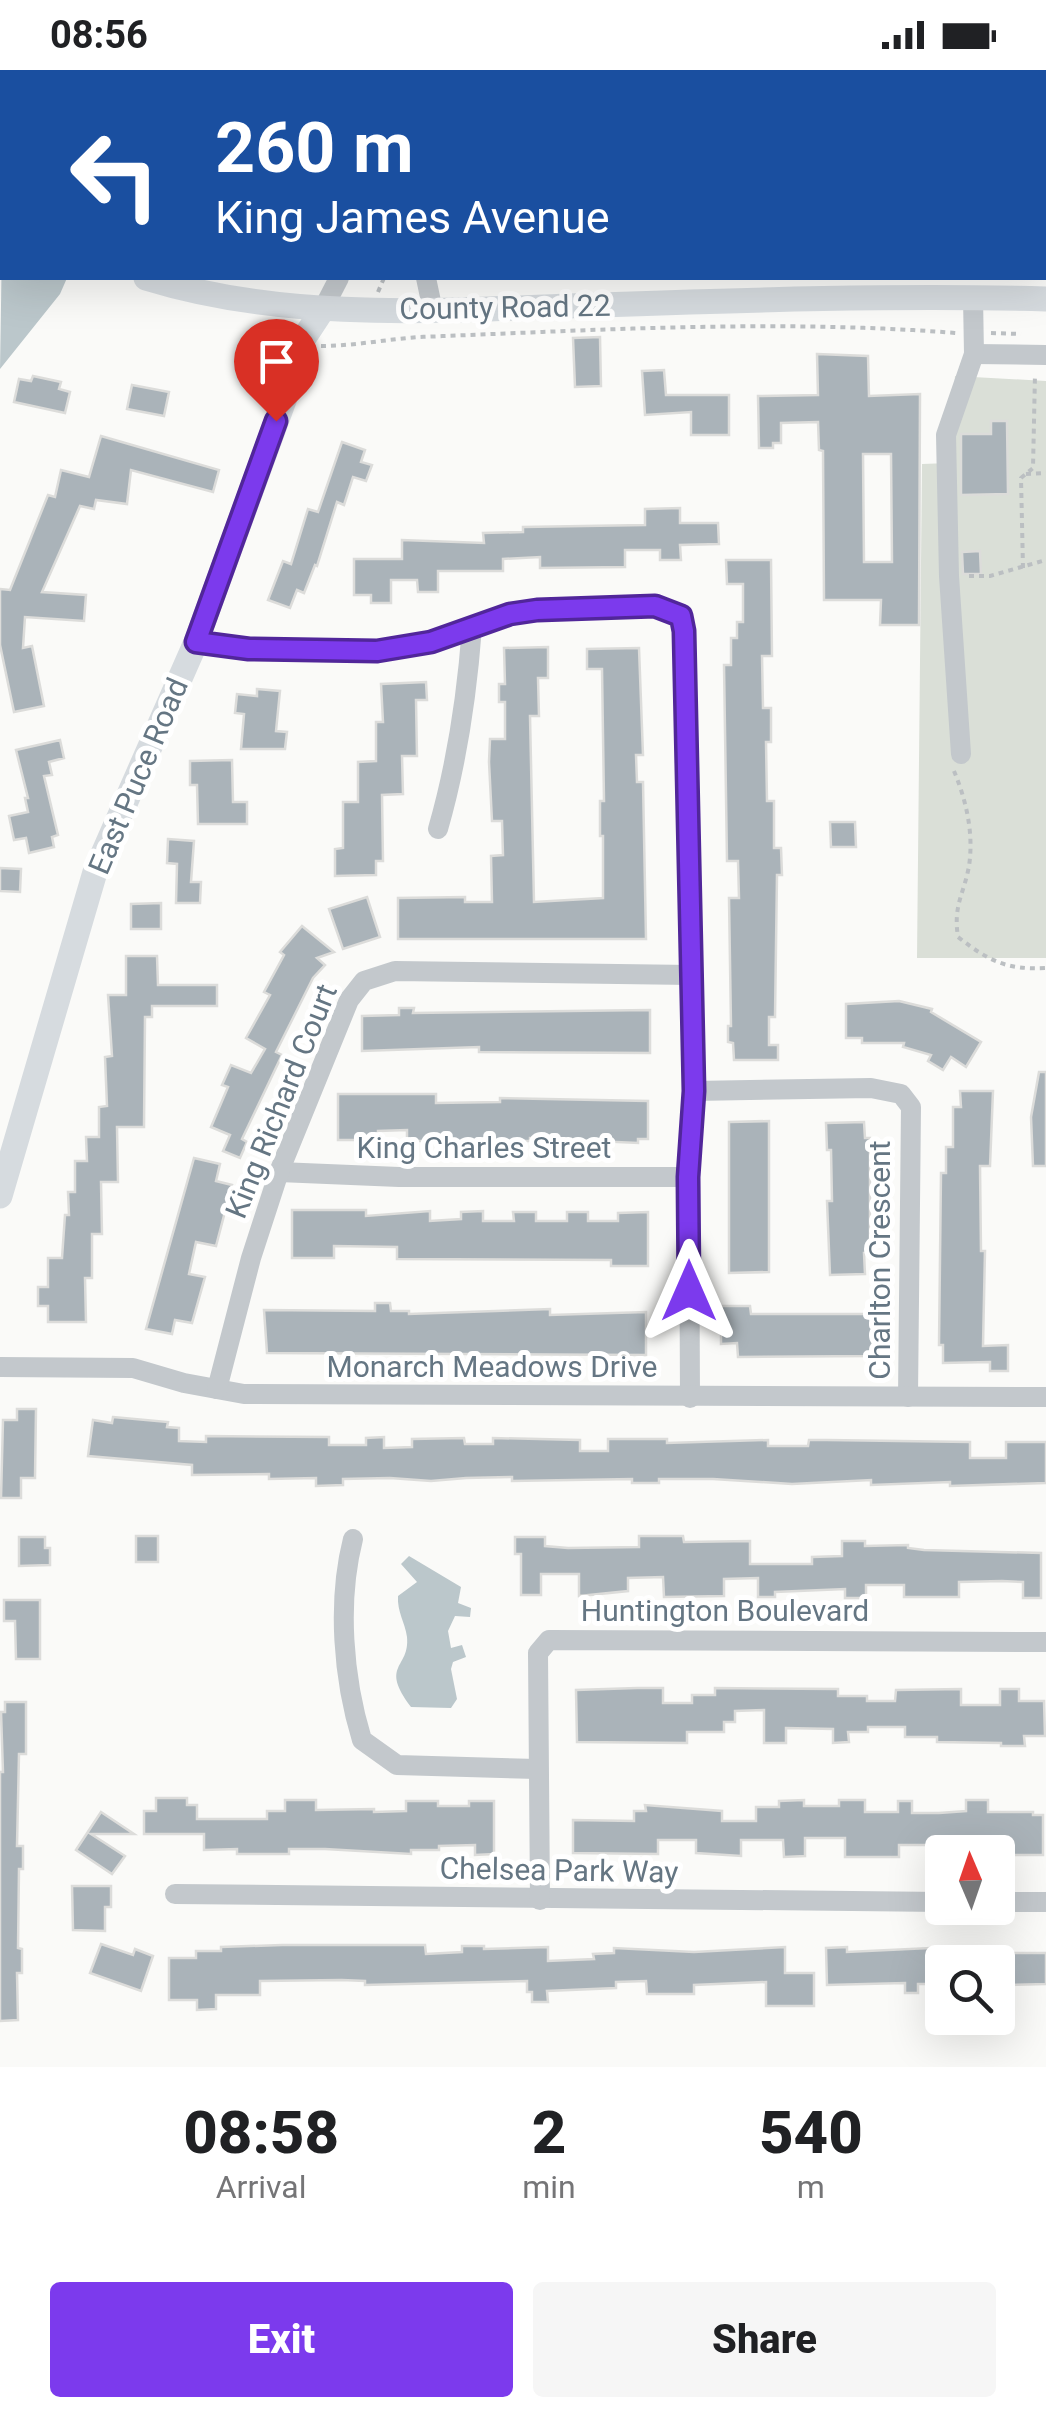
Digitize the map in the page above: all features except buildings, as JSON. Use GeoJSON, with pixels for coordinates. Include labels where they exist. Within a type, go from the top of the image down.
{"type":"FeatureCollection","features":[{"type":"Feature","properties":{"kind":"main road","name":"County Road 22"},"geometry":{"type":"LineString","coordinates":[[155,280],[248,300],[322,309],[434,310],[810,298],[1046,299]]}},
{"type":"Feature","properties":{"kind":"main road","name":"East Puce Road"},"geometry":{"type":"LineString","coordinates":[[0,1196],[95,872],[196,642],[302,341],[322,309]]}},
{"type":"Feature","properties":{"kind":"street"},"geometry":{"type":"LineString","coordinates":[[322,309],[338,280]]}},
{"type":"Feature","properties":{"kind":"street"},"geometry":{"type":"LineString","coordinates":[[426,280],[434,310]]}},
{"type":"Feature","properties":{"kind":"street"},"geometry":{"type":"LineString","coordinates":[[961,754],[949,576],[946,434],[974,354],[973,297]]}},
{"type":"Feature","properties":{"kind":"street"},"geometry":{"type":"LineString","coordinates":[[974,354],[1041,355]]}},
{"type":"Feature","properties":{"kind":"street"},"geometry":{"type":"LineString","coordinates":[[196,642],[249,649],[377,651],[431,642],[537,610],[655,606],[681,616],[694,1091],[688,1177],[690,1398]]}},
{"type":"Feature","properties":{"kind":"street"},"geometry":{"type":"LineString","coordinates":[[438,829],[448,796],[468,686],[472,627]]}},
{"type":"Feature","properties":{"kind":"street","name":"King Richard Court"},"geometry":{"type":"LineString","coordinates":[[217,1389],[231,1329],[279,1172],[349,1000],[364,981],[395,971],[691,975]]}},
{"type":"Feature","properties":{"kind":"street","name":"Charlton Crescent"},"geometry":{"type":"LineString","coordinates":[[694,1091],[871,1088],[901,1094],[911,1107],[908,1396]]}},
{"type":"Feature","properties":{"kind":"street","name":"King Charles Street"},"geometry":{"type":"LineString","coordinates":[[279,1172],[399,1177],[688,1177]]}},
{"type":"Feature","properties":{"kind":"street","name":"Monarch Meadows Drive"},"geometry":{"type":"LineString","coordinates":[[0,1367],[133,1368],[244,1394],[1046,1398]]}},
{"type":"Feature","properties":{"kind":"street"},"geometry":{"type":"LineString","coordinates":[[353,1539],[347,1563],[346,1669],[362,1740],[397,1765],[537,1768]]}},
{"type":"Feature","properties":{"kind":"street","name":"Huntington Boulevard"},"geometry":{"type":"LineString","coordinates":[[540,1900],[538,1654],[549,1640],[1046,1642]]}},
{"type":"Feature","properties":{"kind":"street","name":"Chelsea Park Way"},"geometry":{"type":"LineString","coordinates":[[175,1894],[925,1902]]}},
{"type":"Feature","properties":{"kind":"street"},"geometry":{"type":"LineString","coordinates":[[1015,1902],[1046,1902]]}},
{"type":"Feature","properties":{"kind":"path"},"geometry":{"type":"LineString","coordinates":[[331,346],[415,338],[800,326],[886,326],[957,333]]}},
{"type":"Feature","properties":{"kind":"path"},"geometry":{"type":"LineString","coordinates":[[1023,568],[1021,478],[1033,468],[1041,355]]}},
{"type":"Feature","properties":{"kind":"path"},"geometry":{"type":"LineString","coordinates":[[1026,474],[1046,473]]}},
{"type":"Feature","properties":{"kind":"path"},"geometry":{"type":"LineString","coordinates":[[949,576],[990,576],[1046,560]]}},
{"type":"Feature","properties":{"kind":"path"},"geometry":{"type":"LineString","coordinates":[[961,754],[952,767],[965,797],[970,841],[969,867],[955,916],[958,936],[988,960],[1022,969],[1046,968]]}},
{"type":"Feature","properties":{"kind":"shaded area"},"geometry":{"type":"Polygon","coordinates":[[[1,280],[66,280],[60,294],[0,369],[1,280]]]}},
{"type":"Feature","properties":{"kind":"shaded area"},"geometry":{"type":"Polygon","coordinates":[[[955,376],[1046,381],[1046,958],[917,958],[922,464],[949,463],[955,376]]]}},
{"type":"Feature","properties":{"kind":"shaded area"},"geometry":{"type":"Polygon","coordinates":[[[409,1556],[461,1587],[458,1603],[471,1608],[470,1617],[455,1616],[448,1631],[451,1648],[462,1645],[466,1657],[453,1662],[457,1699],[451,1708],[411,1707],[397,1682],[396,1674],[407,1647],[398,1596],[417,1582],[401,1564],[409,1556]]]}},
{"type":"Feature","properties":{"kind":"route"},"geometry":{"type":"LineString","coordinates":[[276,421],[196,642],[249,649],[377,651],[431,642],[510,614],[537,610],[655,606],[681,616],[694,1091],[688,1177],[689,1291]]}}]}
